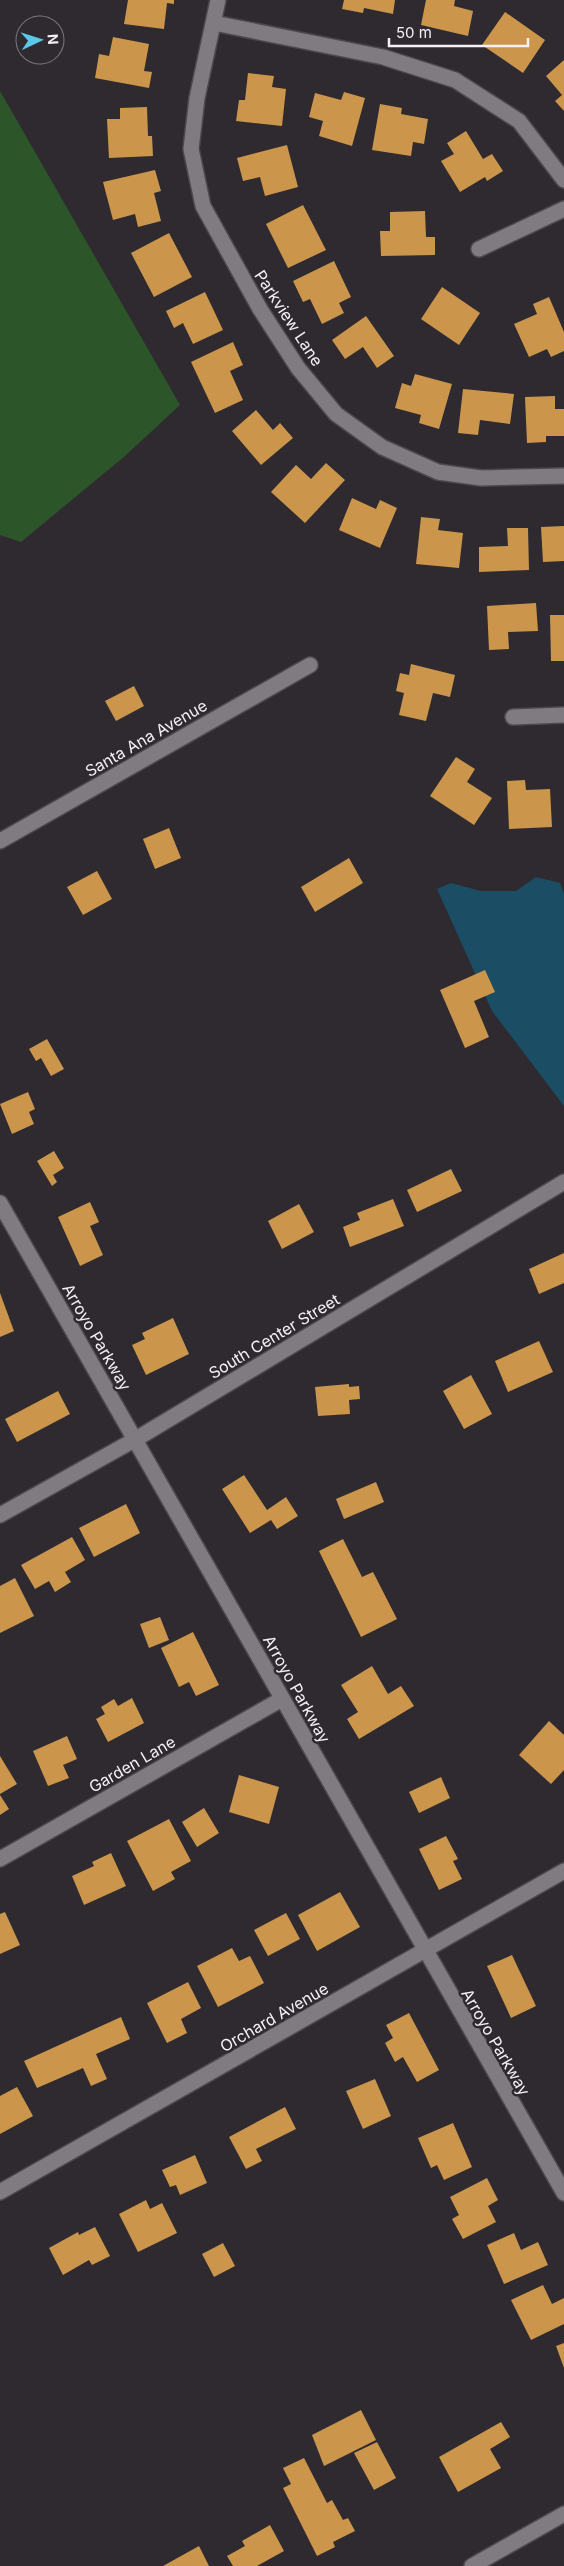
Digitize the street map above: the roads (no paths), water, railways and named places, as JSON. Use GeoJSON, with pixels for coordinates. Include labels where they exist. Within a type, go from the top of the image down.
{"type":"FeatureCollection","features":[{"type":"Feature","properties":{"kind":"street","name":"Parkview Lane"},"geometry":{"type":"LineString","coordinates":[[218,0],[198,98],[192,149],[203,206],[260,309],[298,368],[336,414],[382,447],[438,472],[481,478],[564,476]]}},
{"type":"Feature","properties":{"kind":"street"},"geometry":{"type":"LineString","coordinates":[[214,23],[383,57],[455,80],[518,121],[564,180]]}},
{"type":"Feature","properties":{"kind":"street"},"geometry":{"type":"LineString","coordinates":[[479,249],[564,209]]}},
{"type":"Feature","properties":{"kind":"street","name":"Santa Ana Avenue"},"geometry":{"type":"LineString","coordinates":[[0,841],[310,665]]}},
{"type":"Feature","properties":{"kind":"street"},"geometry":{"type":"LineString","coordinates":[[513,716],[564,715]]}},
{"type":"Feature","properties":{"kind":"street","name":"South Center Street"},"geometry":{"type":"LineString","coordinates":[[0,1515],[136,1439],[564,1182]]}},
{"type":"Feature","properties":{"kind":"street","name":"Arroyo Parkway"},"geometry":{"type":"LineString","coordinates":[[0,1203],[136,1439],[424,1952],[564,2193]]}},
{"type":"Feature","properties":{"kind":"street","name":"Garden Lane"},"geometry":{"type":"LineString","coordinates":[[0,1859],[282,1699]]}},
{"type":"Feature","properties":{"kind":"street","name":"Orchard Avenue"},"geometry":{"type":"LineString","coordinates":[[0,2192],[564,1871]]}},
{"type":"Feature","properties":{"kind":"street"},"geometry":{"type":"LineString","coordinates":[[472,2566],[564,2514]]}},
{"type":"Feature","properties":{"kind":"water"},"geometry":{"type":"Polygon","coordinates":[[[536,877],[560,883],[564,894],[564,1106],[492,1011],[437,889],[451,883],[481,891],[516,891],[536,877]]]}}]}
